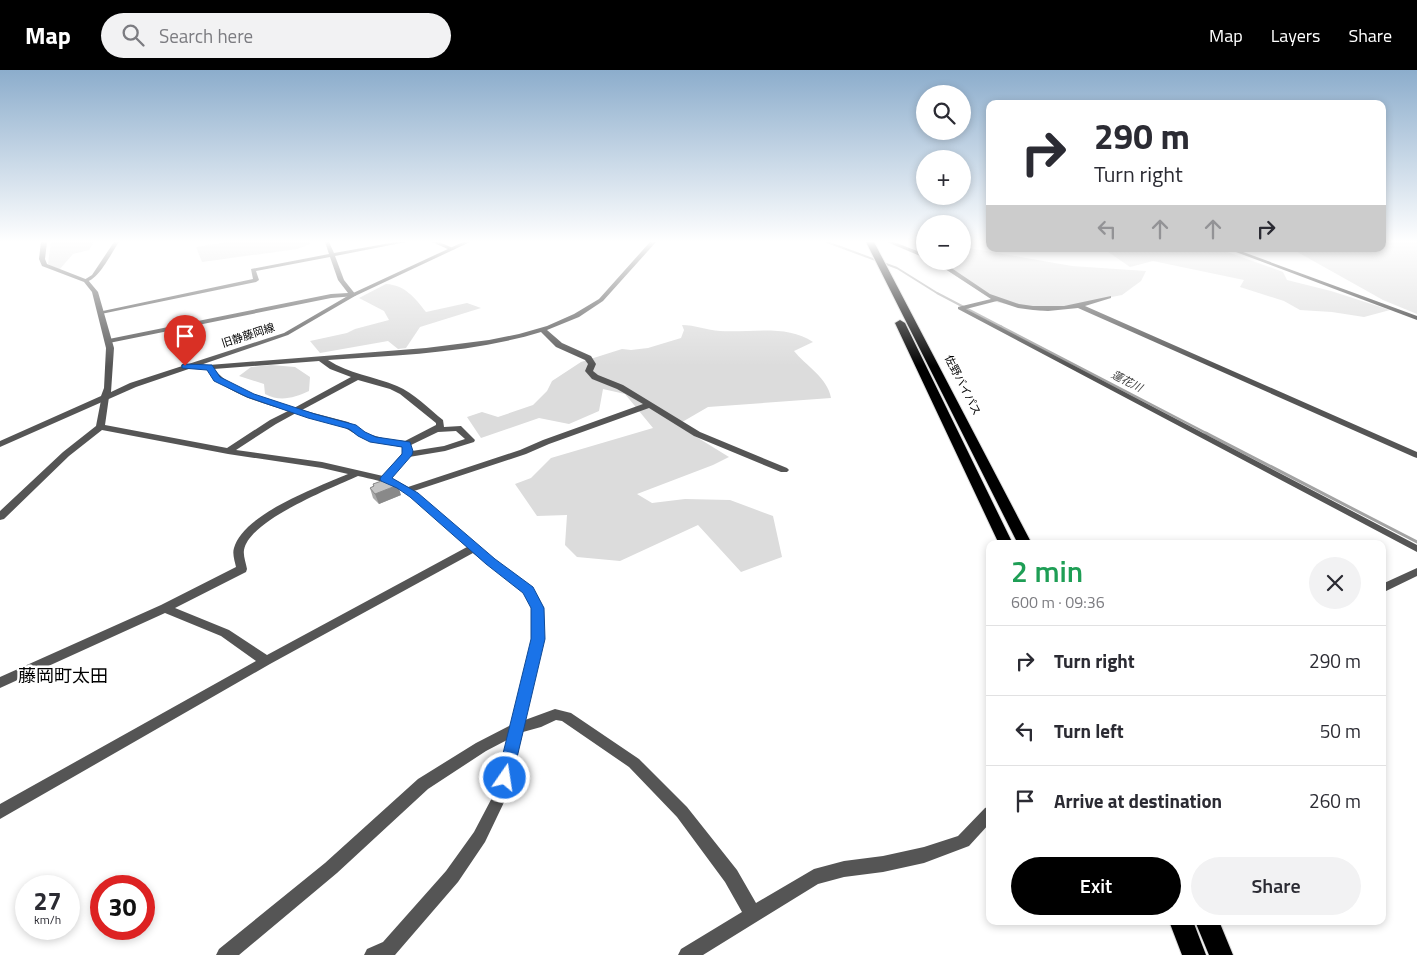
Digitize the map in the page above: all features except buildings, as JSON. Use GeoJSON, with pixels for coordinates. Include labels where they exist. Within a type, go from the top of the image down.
{"type":"FeatureCollection","features":[{"type":"Feature","properties":{"kind":"highway"},"geometry":{"type":"LineString","coordinates":[[880,283],[1004,540]]}},
{"type":"Feature","properties":{"kind":"highway","name":"佐野バイパス"},"geometry":{"type":"LineString","coordinates":[[891,283],[1023,540]]}},
{"type":"Feature","properties":{"kind":"highway"},"geometry":{"type":"LineString","coordinates":[[1183,925],[1194,955]]}},
{"type":"Feature","properties":{"kind":"highway"},"geometry":{"type":"LineString","coordinates":[[1209,925],[1222,955]]}},
{"type":"Feature","properties":{"kind":"main road"},"geometry":{"type":"LineString","coordinates":[[1323,283],[1417,318]]}},
{"type":"Feature","properties":{"kind":"street"},"geometry":{"type":"LineString","coordinates":[[0,517],[66,454],[100,427],[108,388],[109,341],[94,288],[89,283]]}},
{"type":"Feature","properties":{"kind":"street"},"geometry":{"type":"LineString","coordinates":[[101,312],[243,283]]}},
{"type":"Feature","properties":{"kind":"street"},"geometry":{"type":"LineString","coordinates":[[344,283],[353,294]]}},
{"type":"Feature","properties":{"kind":"street","name":"旧静藤岡線"},"geometry":{"type":"LineString","coordinates":[[0,444],[105,397],[185,366],[286,334],[353,294],[377,283]]}},
{"type":"Feature","properties":{"kind":"street"},"geometry":{"type":"LineString","coordinates":[[185,366],[209,367],[468,346],[542,329],[578,316],[601,300],[616,283]]}},
{"type":"Feature","properties":{"kind":"street"},"geometry":{"type":"LineString","coordinates":[[972,283],[997,299],[1045,309],[1080,306],[1109,296]]}},
{"type":"Feature","properties":{"kind":"street"},"geometry":{"type":"LineString","coordinates":[[109,341],[331,296],[353,294]]}},
{"type":"Feature","properties":{"kind":"street"},"geometry":{"type":"LineString","coordinates":[[997,299],[964,307],[1417,549]]}},
{"type":"Feature","properties":{"kind":"street"},"geometry":{"type":"LineString","coordinates":[[1080,306],[1417,455]]}},
{"type":"Feature","properties":{"kind":"street"},"geometry":{"type":"LineString","coordinates":[[542,329],[559,344],[588,358],[592,364],[589,371],[595,377],[620,387],[697,434],[784,470]]}},
{"type":"Feature","properties":{"kind":"street"},"geometry":{"type":"LineString","coordinates":[[321,358],[333,367],[384,383],[404,392],[440,422],[440,426],[436,430]]}},
{"type":"Feature","properties":{"kind":"street"},"geometry":{"type":"LineString","coordinates":[[209,367],[213,375],[225,384],[250,396],[352,427],[374,440],[406,444],[436,430],[458,428],[470,440],[445,448],[406,455]]}},
{"type":"Feature","properties":{"kind":"street"},"geometry":{"type":"LineString","coordinates":[[228,451],[293,410],[341,387],[358,376]]}},
{"type":"Feature","properties":{"kind":"street"},"geometry":{"type":"LineString","coordinates":[[407,490],[523,452],[649,405]]}},
{"type":"Feature","properties":{"kind":"street"},"geometry":{"type":"LineString","coordinates":[[100,427],[228,451],[322,465],[385,479],[407,490],[474,548],[528,590],[538,608],[538,639],[501,794],[492,818],[455,873],[383,953]]}},
{"type":"Feature","properties":{"kind":"street"},"geometry":{"type":"LineString","coordinates":[[385,479],[406,455],[408,451],[406,444]]}},
{"type":"Feature","properties":{"kind":"street"},"geometry":{"type":"LineString","coordinates":[[0,683],[165,608],[242,569],[238,552],[241,545],[253,529],[268,516],[278,509],[357,473]]}},
{"type":"Feature","properties":{"kind":"street"},"geometry":{"type":"LineString","coordinates":[[0,812],[266,661],[474,548]]}},
{"type":"Feature","properties":{"kind":"street"},"geometry":{"type":"LineString","coordinates":[[1386,587],[1417,572]]}},
{"type":"Feature","properties":{"kind":"street"},"geometry":{"type":"LineString","coordinates":[[165,608],[225,633],[266,661]]}},
{"type":"Feature","properties":{"kind":"street"},"geometry":{"type":"LineString","coordinates":[[225,955],[331,868],[423,784],[473,752],[517,728],[536,723],[555,714],[566,716],[634,763],[682,812],[731,876],[752,913]]}},
{"type":"Feature","properties":{"kind":"street"},"geometry":{"type":"LineString","coordinates":[[687,955],[752,913],[814,877],[844,869],[882,864],[924,855],[963,841],[986,818]]}},
{"type":"Feature","properties":{"kind":"shaded area"},"geometry":{"type":"Polygon","coordinates":[[[967,283],[1138,283],[1122,295],[1040,311],[996,302],[967,283]]]}},
{"type":"Feature","properties":{"kind":"shaded area"},"geometry":{"type":"Polygon","coordinates":[[[1242,283],[1300,283],[1390,310],[1364,317],[1300,310],[1284,301],[1240,287],[1242,283]]]}},
{"type":"Feature","properties":{"kind":"shaded area"},"geometry":{"type":"Polygon","coordinates":[[[1353,283],[1417,283],[1417,314],[1383,300],[1353,283]]]}},
{"type":"Feature","properties":{"kind":"shaded area"},"geometry":{"type":"Polygon","coordinates":[[[386,284],[399,287],[414,297],[426,312],[467,303],[481,308],[420,327],[406,348],[398,349],[388,341],[320,353],[310,341],[347,333],[389,320],[384,311],[359,298],[386,284]]]}},
{"type":"Feature","properties":{"kind":"shaded area"},"geometry":{"type":"Polygon","coordinates":[[[682,325],[720,331],[780,331],[803,336],[813,342],[794,351],[826,384],[831,398],[708,407],[677,425],[729,457],[637,494],[652,503],[685,499],[730,500],[773,516],[782,557],[741,572],[698,525],[620,561],[577,557],[565,545],[567,515],[537,516],[515,484],[531,478],[551,458],[653,428],[625,394],[603,389],[599,411],[569,424],[539,418],[481,438],[467,417],[482,412],[498,417],[533,405],[547,391],[552,381],[581,362],[622,349],[648,348],[681,338],[684,330],[682,325]]]}},
{"type":"Feature","properties":{"kind":"shaded area"},"geometry":{"type":"Polygon","coordinates":[[[271,365],[295,367],[310,377],[309,391],[298,396],[276,398],[265,394],[264,384],[239,376],[251,367],[271,365]]]}},
{"type":"Feature","properties":{"kind":"waterway","name":"蓮花川"},"geometry":{"type":"LineString","coordinates":[[921,283],[1002,327]]}},
{"type":"Feature","properties":{"kind":"waterway","name":"蓮花川"},"geometry":{"type":"LineString","coordinates":[[1000,326],[1208,434]]}},
{"type":"Feature","properties":{"kind":"waterway","name":"蓮花川"},"geometry":{"type":"LineString","coordinates":[[1206,433],[1417,542]]}},
{"type":"Feature","properties":{"kind":"district","name":"藤岡町太田"},"geometry":{"type":"Point","coordinates":[63,675]}},
{"type":"Feature","properties":{"kind":"route"},"geometry":{"type":"LineString","coordinates":[[185,366],[209,367],[217,379],[250,396],[320,419],[352,427],[374,440],[406,444],[408,451],[406,455],[385,479],[401,486],[414,495],[490,562],[528,590],[538,608],[538,639],[505,778]]}}]}
